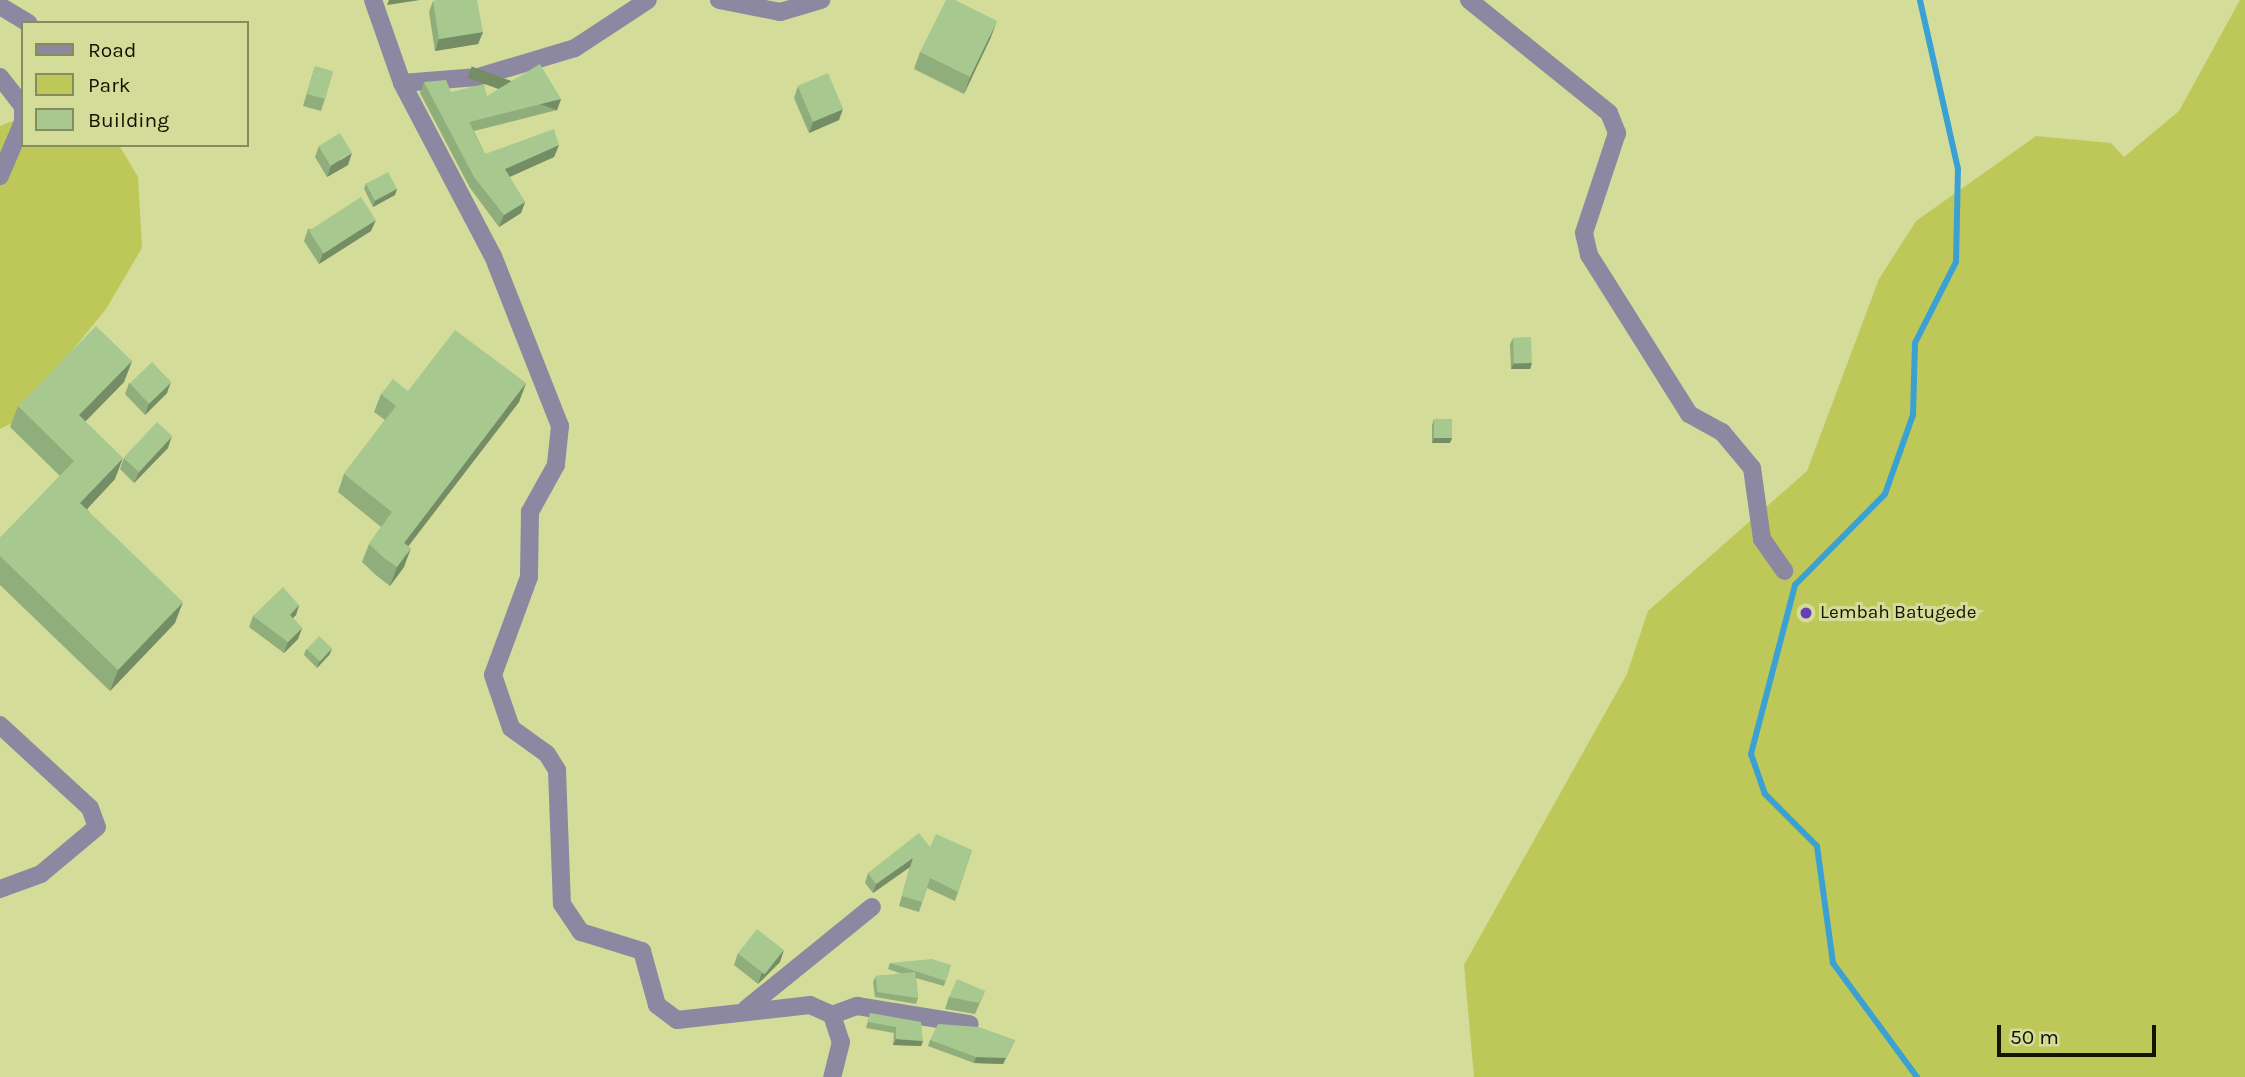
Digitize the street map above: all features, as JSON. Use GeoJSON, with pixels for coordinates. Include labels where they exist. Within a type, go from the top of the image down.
{"type":"FeatureCollection","features":[{"type":"Feature","properties":{"kind":"street"},"geometry":{"type":"LineString","coordinates":[[373,0],[402,83],[493,256],[560,426],[556,465],[530,512],[528,577],[493,675],[511,728],[547,754],[557,770],[562,904],[581,932],[642,951],[657,1005],[667,1015],[693,1022],[746,1009],[810,1005],[832,1015],[858,1006],[970,1024]]}},
{"type":"Feature","properties":{"kind":"street"},"geometry":{"type":"LineString","coordinates":[[402,83],[478,77],[575,48],[648,0]]}},
{"type":"Feature","properties":{"kind":"street"},"geometry":{"type":"LineString","coordinates":[[719,0],[780,12],[821,0]]}},
{"type":"Feature","properties":{"kind":"street"},"geometry":{"type":"LineString","coordinates":[[1469,0],[1609,113],[1617,133],[1584,233],[1589,255],[1689,414],[1722,432],[1752,468],[1762,539],[1784,571]]}},
{"type":"Feature","properties":{"kind":"street"},"geometry":{"type":"LineString","coordinates":[[0,6],[25,21]]}},
{"type":"Feature","properties":{"kind":"street"},"geometry":{"type":"LineString","coordinates":[[0,77],[21,103]]}},
{"type":"Feature","properties":{"kind":"street"},"geometry":{"type":"LineString","coordinates":[[0,176],[21,127]]}},
{"type":"Feature","properties":{"kind":"street"},"geometry":{"type":"LineString","coordinates":[[0,725],[90,808],[97,827],[41,874],[0,889]]}},
{"type":"Feature","properties":{"kind":"street"},"geometry":{"type":"LineString","coordinates":[[746,1009],[872,907]]}},
{"type":"Feature","properties":{"kind":"street"},"geometry":{"type":"LineString","coordinates":[[832,1015],[841,1042],[832,1077]]}},
{"type":"Feature","properties":{"kind":"green space"},"geometry":{"type":"Polygon","coordinates":[[[2240,0],[2245,0],[2245,1077],[1474,1077],[1464,965],[1627,674],[1648,611],[1807,471],[1879,279],[1916,221],[2036,136],[2111,143],[2124,157],[2179,111],[2240,0]]]}},
{"type":"Feature","properties":{"kind":"green space"},"geometry":{"type":"Polygon","coordinates":[[[21,118],[21,147],[120,147],[138,177],[142,248],[106,309],[14,422],[0,429],[0,126],[21,118]]]}},
{"type":"Feature","properties":{"kind":"building"},"geometry":{"type":"Polygon","coordinates":[[[477,0],[483,32],[439,39],[433,1],[477,0]]]}},
{"type":"Feature","properties":{"kind":"building"},"geometry":{"type":"Polygon","coordinates":[[[946,0],[955,0],[997,21],[970,77],[920,52],[946,0]]]}},
{"type":"Feature","properties":{"kind":"building"},"geometry":{"type":"Polygon","coordinates":[[[540,64],[561,99],[469,122],[485,154],[554,129],[559,145],[505,169],[525,202],[504,215],[474,177],[424,82],[446,80],[451,92],[484,84],[487,96],[540,64]]]}},
{"type":"Feature","properties":{"kind":"building"},"geometry":{"type":"Polygon","coordinates":[[[315,66],[333,71],[325,99],[307,94],[315,66]]]}},
{"type":"Feature","properties":{"kind":"building"},"geometry":{"type":"Polygon","coordinates":[[[828,73],[843,109],[813,122],[798,86],[828,73]]]}},
{"type":"Feature","properties":{"kind":"building"},"geometry":{"type":"Polygon","coordinates":[[[340,133],[352,153],[330,166],[319,146],[340,133]]]}},
{"type":"Feature","properties":{"kind":"building"},"geometry":{"type":"Polygon","coordinates":[[[388,172],[397,189],[375,201],[366,184],[388,172]]]}},
{"type":"Feature","properties":{"kind":"building"},"geometry":{"type":"Polygon","coordinates":[[[361,197],[376,220],[324,253],[309,231],[361,197]]]}},
{"type":"Feature","properties":{"kind":"building"},"geometry":{"type":"Polygon","coordinates":[[[96,326],[132,361],[79,415],[123,458],[80,503],[183,602],[118,670],[0,556],[0,538],[74,461],[18,406],[96,326]]]}},
{"type":"Feature","properties":{"kind":"building"},"geometry":{"type":"Polygon","coordinates":[[[455,330],[526,383],[404,543],[411,548],[397,567],[369,544],[392,512],[344,474],[396,406],[381,394],[393,379],[408,391],[455,330]]]}},
{"type":"Feature","properties":{"kind":"building"},"geometry":{"type":"Polygon","coordinates":[[[1531,337],[1532,363],[1514,364],[1513,338],[1531,337]]]}},
{"type":"Feature","properties":{"kind":"building"},"geometry":{"type":"Polygon","coordinates":[[[152,362],[171,382],[149,404],[130,384],[152,362]]]}},
{"type":"Feature","properties":{"kind":"building"},"geometry":{"type":"Polygon","coordinates":[[[1434,419],[1452,419],[1452,438],[1434,438],[1434,419]]]}},
{"type":"Feature","properties":{"kind":"building"},"geometry":{"type":"Polygon","coordinates":[[[157,422],[172,436],[139,472],[124,458],[157,422]]]}},
{"type":"Feature","properties":{"kind":"building"},"geometry":{"type":"Polygon","coordinates":[[[283,587],[299,605],[290,615],[302,628],[288,642],[253,616],[283,587]]]}},
{"type":"Feature","properties":{"kind":"building"},"geometry":{"type":"Polygon","coordinates":[[[319,636],[332,648],[320,661],[307,649],[319,636]]]}},
{"type":"Feature","properties":{"kind":"building"},"geometry":{"type":"Polygon","coordinates":[[[919,833],[930,847],[936,834],[972,850],[958,892],[930,878],[922,902],[902,896],[913,858],[876,884],[868,873],[919,833]]]}},
{"type":"Feature","properties":{"kind":"building"},"geometry":{"type":"Polygon","coordinates":[[[757,929],[784,950],[765,974],[738,953],[757,929]]]}},
{"type":"Feature","properties":{"kind":"building"},"geometry":{"type":"Polygon","coordinates":[[[932,959],[951,965],[946,981],[890,963],[932,959]]]}},
{"type":"Feature","properties":{"kind":"building"},"geometry":{"type":"Polygon","coordinates":[[[915,972],[918,998],[877,992],[876,976],[915,972]]]}},
{"type":"Feature","properties":{"kind":"building"},"geometry":{"type":"Polygon","coordinates":[[[957,979],[985,991],[979,1003],[949,997],[957,979]]]}},
{"type":"Feature","properties":{"kind":"building"},"geometry":{"type":"Polygon","coordinates":[[[870,1013],[921,1022],[923,1041],[896,1039],[896,1027],[868,1022],[870,1013]]]}},
{"type":"Feature","properties":{"kind":"building"},"geometry":{"type":"Polygon","coordinates":[[[938,1024],[979,1027],[1015,1040],[1006,1058],[976,1057],[930,1040],[938,1024]]]}},
{"type":"Feature","properties":{"kind":"waterway"},"geometry":{"type":"LineString","coordinates":[[1917,1077],[1833,963],[1817,846],[1765,794],[1751,754],[1795,585],[1885,494],[1913,415],[1915,343],[1956,262],[1958,169],[1920,0]]}},
{"type":"Feature","properties":{"kind":"place","name":"Lembah Batugede"},"geometry":{"type":"Point","coordinates":[1806,613]}}]}
